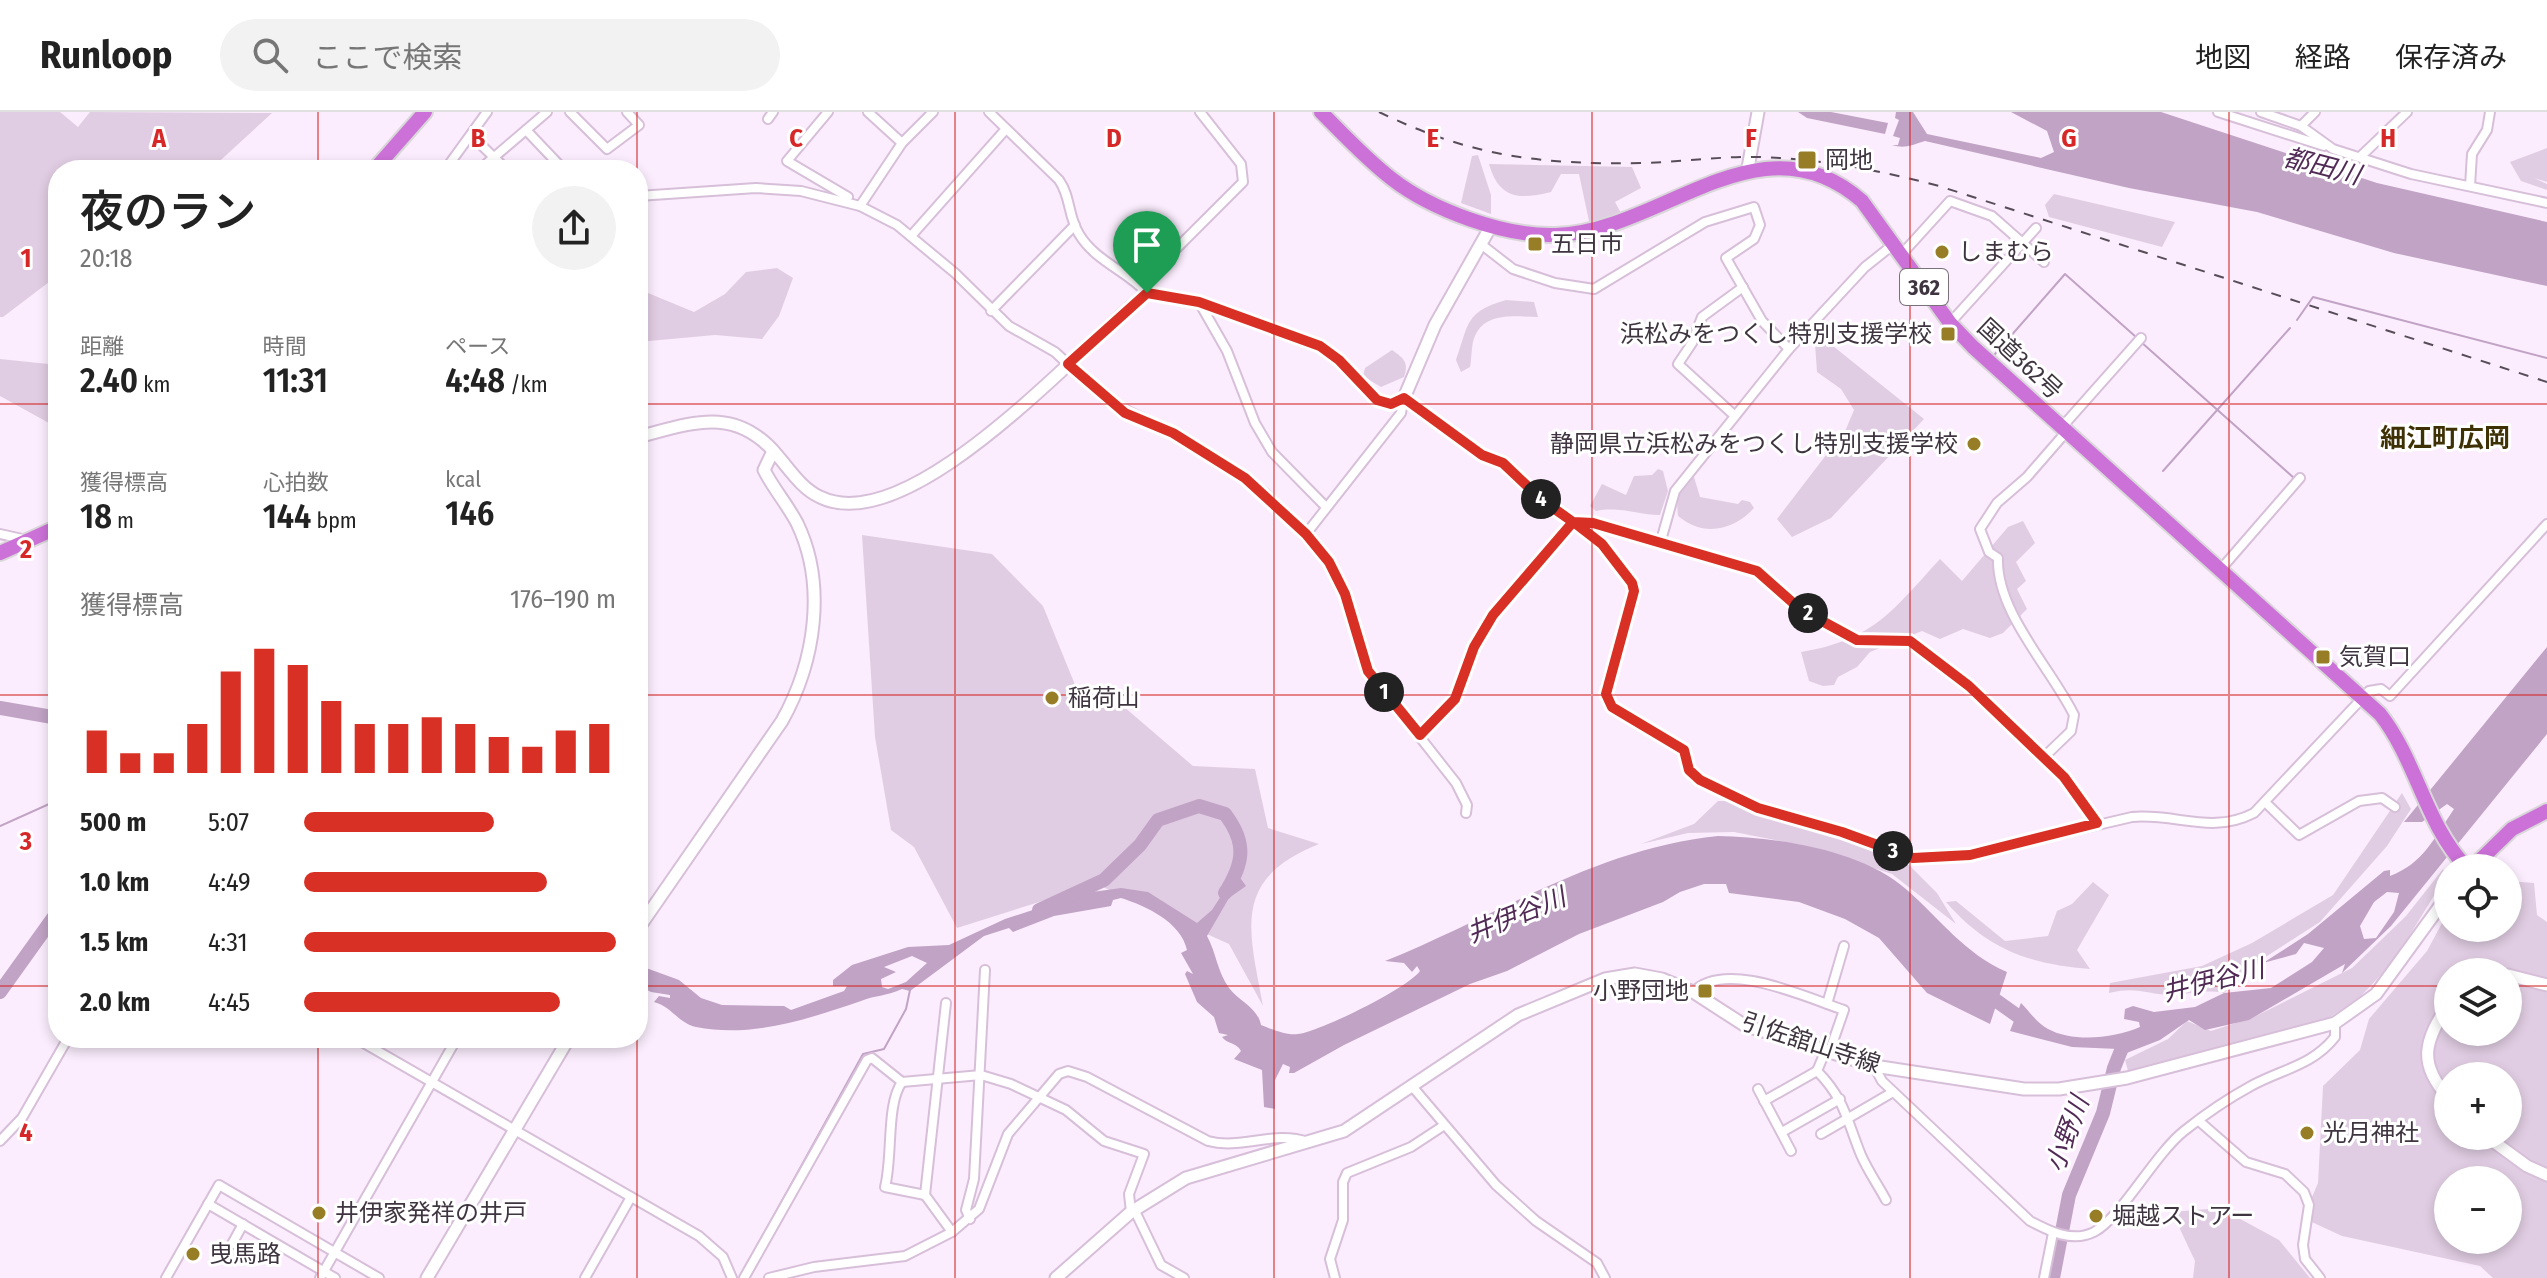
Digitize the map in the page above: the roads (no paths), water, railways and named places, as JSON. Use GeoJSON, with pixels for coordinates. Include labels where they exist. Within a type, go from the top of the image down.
{"type":"FeatureCollection","features":[{"type":"Feature","properties":{"kind":"highway"},"geometry":{"type":"LineString","coordinates":[[383,160],[425,112]]}},
{"type":"Feature","properties":{"kind":"highway","name":"国道362号"},"geometry":{"type":"LineString","coordinates":[[1321,112],[1393,181],[1426,199],[1491,226],[1524,234],[1591,231],[1612,226],[1718,177],[1748,168],[1778,167],[1834,180],[1862,201],[1950,323],[2364,698],[2396,734],[2442,834],[2457,854]]}},
{"type":"Feature","properties":{"kind":"highway"},"geometry":{"type":"LineString","coordinates":[[0,553],[48,531]]}},
{"type":"Feature","properties":{"kind":"highway","name":"国道362号"},"geometry":{"type":"LineString","coordinates":[[2481,854],[2545,808]]}},
{"type":"Feature","properties":{"kind":"street"},"geometry":{"type":"LineString","coordinates":[[453,160],[487,112]]}},
{"type":"Feature","properties":{"kind":"street"},"geometry":{"type":"LineString","coordinates":[[491,160],[547,112]]}},
{"type":"Feature","properties":{"kind":"street"},"geometry":{"type":"LineString","coordinates":[[570,112],[607,149],[639,125],[627,112]]}},
{"type":"Feature","properties":{"kind":"street"},"geometry":{"type":"LineString","coordinates":[[828,112],[787,161],[849,198],[851,203]]}},
{"type":"Feature","properties":{"kind":"street"},"geometry":{"type":"LineString","coordinates":[[868,112],[902,143]]}},
{"type":"Feature","properties":{"kind":"street"},"geometry":{"type":"LineString","coordinates":[[860,206],[902,143],[933,112]]}},
{"type":"Feature","properties":{"kind":"street"},"geometry":{"type":"LineString","coordinates":[[989,112],[1064,188],[1075,225],[1083,239],[1110,267],[1143,289],[1199,302],[1320,346],[1339,360],[1377,400],[1391,404],[1404,398]]}},
{"type":"Feature","properties":{"kind":"street"},"geometry":{"type":"LineString","coordinates":[[648,434],[702,420],[731,423],[756,435],[802,485],[818,497],[835,503],[863,505],[886,499],[950,463],[1068,364],[1243,182],[1241,164],[1200,112]]}},
{"type":"Feature","properties":{"kind":"street"},"geometry":{"type":"LineString","coordinates":[[1748,168],[1758,112]]}},
{"type":"Feature","properties":{"kind":"street"},"geometry":{"type":"LineString","coordinates":[[2218,112],[2411,174],[2547,203]]}},
{"type":"Feature","properties":{"kind":"street"},"geometry":{"type":"LineString","coordinates":[[2261,112],[2298,125],[2333,149]]}},
{"type":"Feature","properties":{"kind":"street"},"geometry":{"type":"LineString","coordinates":[[2288,112],[2298,125]]}},
{"type":"Feature","properties":{"kind":"street"},"geometry":{"type":"LineString","coordinates":[[2298,125],[2315,112]]}},
{"type":"Feature","properties":{"kind":"street"},"geometry":{"type":"LineString","coordinates":[[2360,157],[2407,112]]}},
{"type":"Feature","properties":{"kind":"street"},"geometry":{"type":"LineString","coordinates":[[2470,186],[2472,154],[2487,130],[2490,112]]}},
{"type":"Feature","properties":{"kind":"street"},"geometry":{"type":"LineString","coordinates":[[911,236],[1006,129]]}},
{"type":"Feature","properties":{"kind":"street"},"geometry":{"type":"LineString","coordinates":[[526,130],[554,160]]}},
{"type":"Feature","properties":{"kind":"street"},"geometry":{"type":"LineString","coordinates":[[472,136],[499,160]]}},
{"type":"Feature","properties":{"kind":"street"},"geometry":{"type":"LineString","coordinates":[[648,195],[756,188],[801,191],[860,206],[911,236],[955,273],[991,311],[1068,364],[1117,408],[1173,433],[1245,478],[1306,534],[1329,562],[1345,594],[1368,671],[1456,783],[1467,805],[1466,813]]}},
{"type":"Feature","properties":{"kind":"street"},"geometry":{"type":"LineString","coordinates":[[1660,544],[1675,491],[1789,349],[1865,267],[1898,250],[1950,201],[1992,216],[2044,262]]}},
{"type":"Feature","properties":{"kind":"street"},"geometry":{"type":"LineString","coordinates":[[1482,245],[1513,269],[1555,283],[1594,289],[1705,222],[1754,207],[1760,225],[1754,239],[1726,258],[1762,321],[1789,349]]}},
{"type":"Feature","properties":{"kind":"street"},"geometry":{"type":"LineString","coordinates":[[991,311],[1075,225]]}},
{"type":"Feature","properties":{"kind":"street"},"geometry":{"type":"LineString","coordinates":[[1306,534],[1401,413],[1404,398],[1435,325],[1491,226]]}},
{"type":"Feature","properties":{"kind":"street"},"geometry":{"type":"LineString","coordinates":[[1950,323],[2036,228]]}},
{"type":"Feature","properties":{"kind":"street"},"geometry":{"type":"LineString","coordinates":[[1735,416],[1678,364],[1692,343],[1702,317],[1743,287]]}},
{"type":"Feature","properties":{"kind":"street"},"geometry":{"type":"LineString","coordinates":[[1199,302],[1204,318],[1227,351],[1255,423],[1272,452],[1326,507]]}},
{"type":"Feature","properties":{"kind":"street"},"geometry":{"type":"LineString","coordinates":[[2043,758],[2071,731],[2074,715],[2007,600],[1997,575],[1998,558],[1989,552],[1980,529],[1997,503],[2027,477],[2141,338]]}},
{"type":"Feature","properties":{"kind":"street"},"geometry":{"type":"LineString","coordinates":[[1404,398],[1482,455],[1503,463],[1542,500],[1602,544],[1632,583],[1634,591],[1606,686],[1612,707],[1684,750],[1689,770],[1700,780],[1758,808],[1842,832],[1913,858],[1970,855],[2097,823],[2154,815],[2207,824],[2233,824],[2266,803],[2287,774],[2374,688],[2390,696],[2547,524]]}},
{"type":"Feature","properties":{"kind":"street"},"geometry":{"type":"LineString","coordinates":[[648,915],[775,732],[795,697],[805,668],[812,635],[814,585],[811,560],[796,522],[764,470],[773,451]]}},
{"type":"Feature","properties":{"kind":"street"},"geometry":{"type":"LineString","coordinates":[[2221,569],[2300,478]]}},
{"type":"Feature","properties":{"kind":"street"},"geometry":{"type":"LineString","coordinates":[[1574,522],[1596,524],[1757,571],[1800,609],[1857,640],[1910,641],[1969,686],[2064,777],[2097,823]]}},
{"type":"Feature","properties":{"kind":"street"},"geometry":{"type":"LineString","coordinates":[[1420,735],[1455,699],[1474,647],[1493,615],[1574,522]]}},
{"type":"Feature","properties":{"kind":"street"},"geometry":{"type":"LineString","coordinates":[[0,534],[29,540]]}},
{"type":"Feature","properties":{"kind":"street"},"geometry":{"type":"LineString","coordinates":[[2266,803],[2299,835],[2359,801],[2382,798],[2395,807]]}},
{"type":"Feature","properties":{"kind":"street","name":"引佐舘山寺線"},"geometry":{"type":"LineString","coordinates":[[1056,1278],[1132,1210],[1186,1178],[1344,1131],[1518,1015],[1605,979],[1635,974],[1662,979],[1693,992],[1744,1025],[1874,1066],[2024,1089],[2105,1083],[2335,1023],[2376,994],[2434,914]]}},
{"type":"Feature","properties":{"kind":"street"},"geometry":{"type":"LineString","coordinates":[[1827,1004],[1844,946]]}},
{"type":"Feature","properties":{"kind":"street"},"geometry":{"type":"LineString","coordinates":[[970,1219],[966,1210],[974,1179],[985,970]]}},
{"type":"Feature","properties":{"kind":"street"},"geometry":{"type":"LineString","coordinates":[[1693,992],[1704,981],[1735,977],[1844,1010],[1817,1071],[1764,1101]]}},
{"type":"Feature","properties":{"kind":"street"},"geometry":{"type":"LineString","coordinates":[[2522,979],[2547,985]]}},
{"type":"Feature","properties":{"kind":"street"},"geometry":{"type":"LineString","coordinates":[[925,1195],[946,1003]]}},
{"type":"Feature","properties":{"kind":"street"},"geometry":{"type":"LineString","coordinates":[[1874,1066],[1893,1092],[2030,1221],[2053,1233],[2075,1236],[2092,1233],[2108,1222],[2149,1166],[2184,1131],[2252,1086],[2307,1064],[2335,1037],[2335,1023]]}},
{"type":"Feature","properties":{"kind":"street"},"geometry":{"type":"LineString","coordinates":[[2434,1030],[2426,1045],[2429,1068],[2434,1076]]}},
{"type":"Feature","properties":{"kind":"street"},"geometry":{"type":"LineString","coordinates":[[0,1141],[22,1118],[62,1048]]}},
{"type":"Feature","properties":{"kind":"street"},"geometry":{"type":"LineString","coordinates":[[372,1048],[706,1240],[723,1257],[732,1278]]}},
{"type":"Feature","properties":{"kind":"street"},"geometry":{"type":"LineString","coordinates":[[322,1275],[451,1048]]}},
{"type":"Feature","properties":{"kind":"street"},"geometry":{"type":"LineString","coordinates":[[427,1278],[563,1048]]}},
{"type":"Feature","properties":{"kind":"street"},"geometry":{"type":"LineString","coordinates":[[744,1278],[867,1060],[872,1058],[902,1082],[981,1075],[1028,1090],[1066,1110],[1104,1141],[1144,1154],[1129,1194],[1132,1210],[1153,1253],[1168,1275],[1184,1278]]}},
{"type":"Feature","properties":{"kind":"street"},"geometry":{"type":"LineString","coordinates":[[769,1278],[905,1256],[952,1232],[970,1219],[984,1198],[998,1152],[1008,1134],[1059,1074],[1068,1071],[1087,1077],[1221,1145],[1288,1135],[1311,1143]]}},
{"type":"Feature","properties":{"kind":"street"},"geometry":{"type":"LineString","coordinates":[[1817,1071],[1850,1117],[1861,1156],[1886,1200]]}},
{"type":"Feature","properties":{"kind":"street"},"geometry":{"type":"LineString","coordinates":[[902,1082],[893,1102],[893,1139],[885,1187],[925,1195],[952,1232]]}},
{"type":"Feature","properties":{"kind":"street"},"geometry":{"type":"LineString","coordinates":[[1411,1085],[1496,1185],[1536,1221],[1597,1263],[1605,1278]]}},
{"type":"Feature","properties":{"kind":"street"},"geometry":{"type":"LineString","coordinates":[[1758,1089],[1791,1151]]}},
{"type":"Feature","properties":{"kind":"street"},"geometry":{"type":"LineString","coordinates":[[1821,1134],[1893,1092]]}},
{"type":"Feature","properties":{"kind":"street"},"geometry":{"type":"LineString","coordinates":[[1782,1132],[1840,1099]]}},
{"type":"Feature","properties":{"kind":"street"},"geometry":{"type":"LineString","coordinates":[[2199,1121],[2246,1162],[2285,1174],[2304,1192],[2309,1205],[2303,1245],[2305,1259],[2320,1278]]}},
{"type":"Feature","properties":{"kind":"street"},"geometry":{"type":"LineString","coordinates":[[1335,1278],[1330,1259],[1343,1220],[1343,1182],[1347,1173],[1411,1147],[1443,1126]]}},
{"type":"Feature","properties":{"kind":"street"},"geometry":{"type":"LineString","coordinates":[[2505,1150],[2527,1166],[2547,1175]]}},
{"type":"Feature","properties":{"kind":"street"},"geometry":{"type":"LineString","coordinates":[[166,1278],[219,1185],[379,1278]]}},
{"type":"Feature","properties":{"kind":"street"},"geometry":{"type":"LineString","coordinates":[[585,1278],[631,1197]]}},
{"type":"Feature","properties":{"kind":"street"},"geometry":{"type":"LineString","coordinates":[[208,1204],[322,1275],[335,1278]]}},
{"type":"Feature","properties":{"kind":"street"},"geometry":{"type":"LineString","coordinates":[[232,1244],[243,1224]]}},
{"type":"Feature","properties":{"kind":"street"},"geometry":{"type":"LineString","coordinates":[[2044,1278],[2053,1233]]}},
{"type":"Feature","properties":{"kind":"water"},"geometry":{"type":"Polygon","coordinates":[[[1798,112],[1831,112],[1888,123],[1885,134],[1807,118],[1798,112]]]}},
{"type":"Feature","properties":{"kind":"water","name":"都田川"},"geometry":{"type":"Polygon","coordinates":[[[1896,112],[1913,112],[1927,134],[2041,158],[2054,152],[2047,131],[2011,112],[2161,112],[2377,183],[2547,222],[2547,286],[2394,253],[2257,212],[2129,188],[1925,141],[1905,147],[1892,145],[1898,145],[1900,138],[1893,136],[1899,120],[1895,118],[1896,112]]]}},
{"type":"Feature","properties":{"kind":"water"},"geometry":{"type":"Polygon","coordinates":[[[2547,647],[2547,734],[2450,854],[2434,854],[2434,873],[2391,926],[2342,973],[2345,964],[2249,1020],[2205,1030],[2189,1020],[2160,1040],[2124,1054],[2118,1049],[2072,1047],[2010,1031],[2021,1003],[2048,1029],[2070,1036],[2094,1037],[2140,1027],[2139,1022],[2124,1019],[2125,1009],[2133,1006],[2154,1012],[2195,1007],[2224,993],[2271,988],[2312,962],[2324,948],[2304,943],[2296,954],[2263,963],[2308,934],[2384,871],[2390,870],[2390,876],[2412,864],[2454,809],[2447,804],[2422,822],[2404,822],[2547,647]],[[2387,892],[2374,902],[2360,926],[2364,939],[2376,938],[2394,912],[2399,893],[2387,892]]]}},
{"type":"Feature","properties":{"kind":"water"},"geometry":{"type":"Polygon","coordinates":[[[1718,836],[1766,839],[1818,848],[1867,865],[1907,890],[1978,956],[2007,972],[1990,1024],[1927,993],[1879,938],[1845,919],[1799,902],[1729,893],[1726,884],[1704,884],[1680,892],[1663,902],[1579,934],[1507,971],[1470,984],[1344,1045],[1294,1073],[1289,1073],[1290,1067],[1283,1064],[1275,1080],[1275,1109],[1264,1107],[1262,1070],[1234,1059],[1241,1051],[1222,1037],[1228,1035],[1219,1033],[1214,1017],[1197,1002],[1185,974],[1187,971],[1193,974],[1181,953],[1187,950],[1178,931],[1161,916],[1121,898],[1113,900],[1111,906],[1054,916],[1013,932],[1009,928],[984,936],[910,991],[902,989],[780,1025],[738,1030],[696,1027],[654,1002],[659,996],[670,998],[670,995],[648,990],[648,969],[679,980],[701,998],[722,1005],[784,1006],[791,1010],[844,991],[847,986],[833,986],[833,980],[852,965],[908,947],[949,945],[1005,919],[1085,893],[1121,888],[1148,892],[1197,923],[1212,910],[1232,879],[1241,879],[1246,886],[1229,898],[1207,936],[1225,982],[1256,1014],[1261,1025],[1298,1034],[1362,1008],[1399,988],[1420,971],[1417,966],[1412,972],[1404,963],[1385,961],[1547,886],[1630,854],[1718,836]],[[912,956],[884,967],[896,972],[881,979],[882,987],[888,989],[906,982],[927,963],[912,956]]]}},
{"type":"Feature","properties":{"kind":"waterway"},"geometry":{"type":"LineString","coordinates":[[1995,354],[2065,274],[2136,337]]}},
{"type":"Feature","properties":{"kind":"waterway"},"geometry":{"type":"LineString","coordinates":[[2297,320],[2313,297],[2547,358]]}},
{"type":"Feature","properties":{"kind":"waterway"},"geometry":{"type":"LineString","coordinates":[[2163,471],[2290,328]]}},
{"type":"Feature","properties":{"kind":"waterway"},"geometry":{"type":"LineString","coordinates":[[2141,342],[2294,478]]}},
{"type":"Feature","properties":{"kind":"waterway","name":"井伊谷川"},"geometry":{"type":"LineString","coordinates":[[0,708],[48,716]]}},
{"type":"Feature","properties":{"kind":"waterway"},"geometry":{"type":"LineString","coordinates":[[0,826],[48,804]]}},
{"type":"Feature","properties":{"kind":"waterway","name":"井伊谷川"},"geometry":{"type":"LineString","coordinates":[[1039,910],[1104,880],[1140,845],[1158,820],[1199,806],[1225,814],[1240,844],[1236,872],[1225,893]]}},
{"type":"Feature","properties":{"kind":"waterway"},"geometry":{"type":"LineString","coordinates":[[0,992],[48,925]]}},
{"type":"Feature","properties":{"kind":"waterway"},"geometry":{"type":"LineString","coordinates":[[740,1277],[863,1054],[884,1049],[906,1009],[910,990]]}},
{"type":"Feature","properties":{"kind":"waterway","name":"井伊谷川"},"geometry":{"type":"LineString","coordinates":[[1984,992],[2029,1024]]}},
{"type":"Feature","properties":{"kind":"waterway","name":"小野川"},"geometry":{"type":"LineString","coordinates":[[2053,1278],[2069,1195],[2103,1113],[2122,1048],[2133,1040]]}},
{"type":"Feature","properties":{"kind":"railway"},"geometry":{"type":"LineString","coordinates":[[1379,112],[1445,139],[1540,160],[1644,163],[1759,157],[1850,166],[1894,175],[1939,186],[2547,382]]}},
{"type":"Feature","properties":{"kind":"place","name":"岡地"},"geometry":{"type":"Point","coordinates":[1807,160]}},
{"type":"Feature","properties":{"kind":"place","name":"五日市"},"geometry":{"type":"Point","coordinates":[1535,244]}},
{"type":"Feature","properties":{"kind":"place","name":"しまむら"},"geometry":{"type":"Point","coordinates":[1942,252]}},
{"type":"Feature","properties":{"kind":"place","name":"浜松みをつくし特別支援学校"},"geometry":{"type":"Point","coordinates":[1948,334]}},
{"type":"Feature","properties":{"kind":"place","name":"静岡県立浜松みをつくし特別支援学校"},"geometry":{"type":"Point","coordinates":[1974,444]}},
{"type":"Feature","properties":{"kind":"place","name":"気賀口"},"geometry":{"type":"Point","coordinates":[2323,657]}},
{"type":"Feature","properties":{"kind":"place","name":"稲荷山"},"geometry":{"type":"Point","coordinates":[1052,698]}},
{"type":"Feature","properties":{"kind":"place","name":"小野団地"},"geometry":{"type":"Point","coordinates":[1705,991]}},
{"type":"Feature","properties":{"kind":"place","name":"光月神社"},"geometry":{"type":"Point","coordinates":[2307,1133]}},
{"type":"Feature","properties":{"kind":"place","name":"井伊家発祥の井戸"},"geometry":{"type":"Point","coordinates":[319,1213]}},
{"type":"Feature","properties":{"kind":"place","name":"堀越ストアー"},"geometry":{"type":"Point","coordinates":[2096,1216]}},
{"type":"Feature","properties":{"kind":"place","name":"曳馬路"},"geometry":{"type":"Point","coordinates":[193,1254]}},
{"type":"Feature","properties":{"kind":"district","name":"細江町広岡"},"geometry":{"type":"Point","coordinates":[2445,438]}}]}
